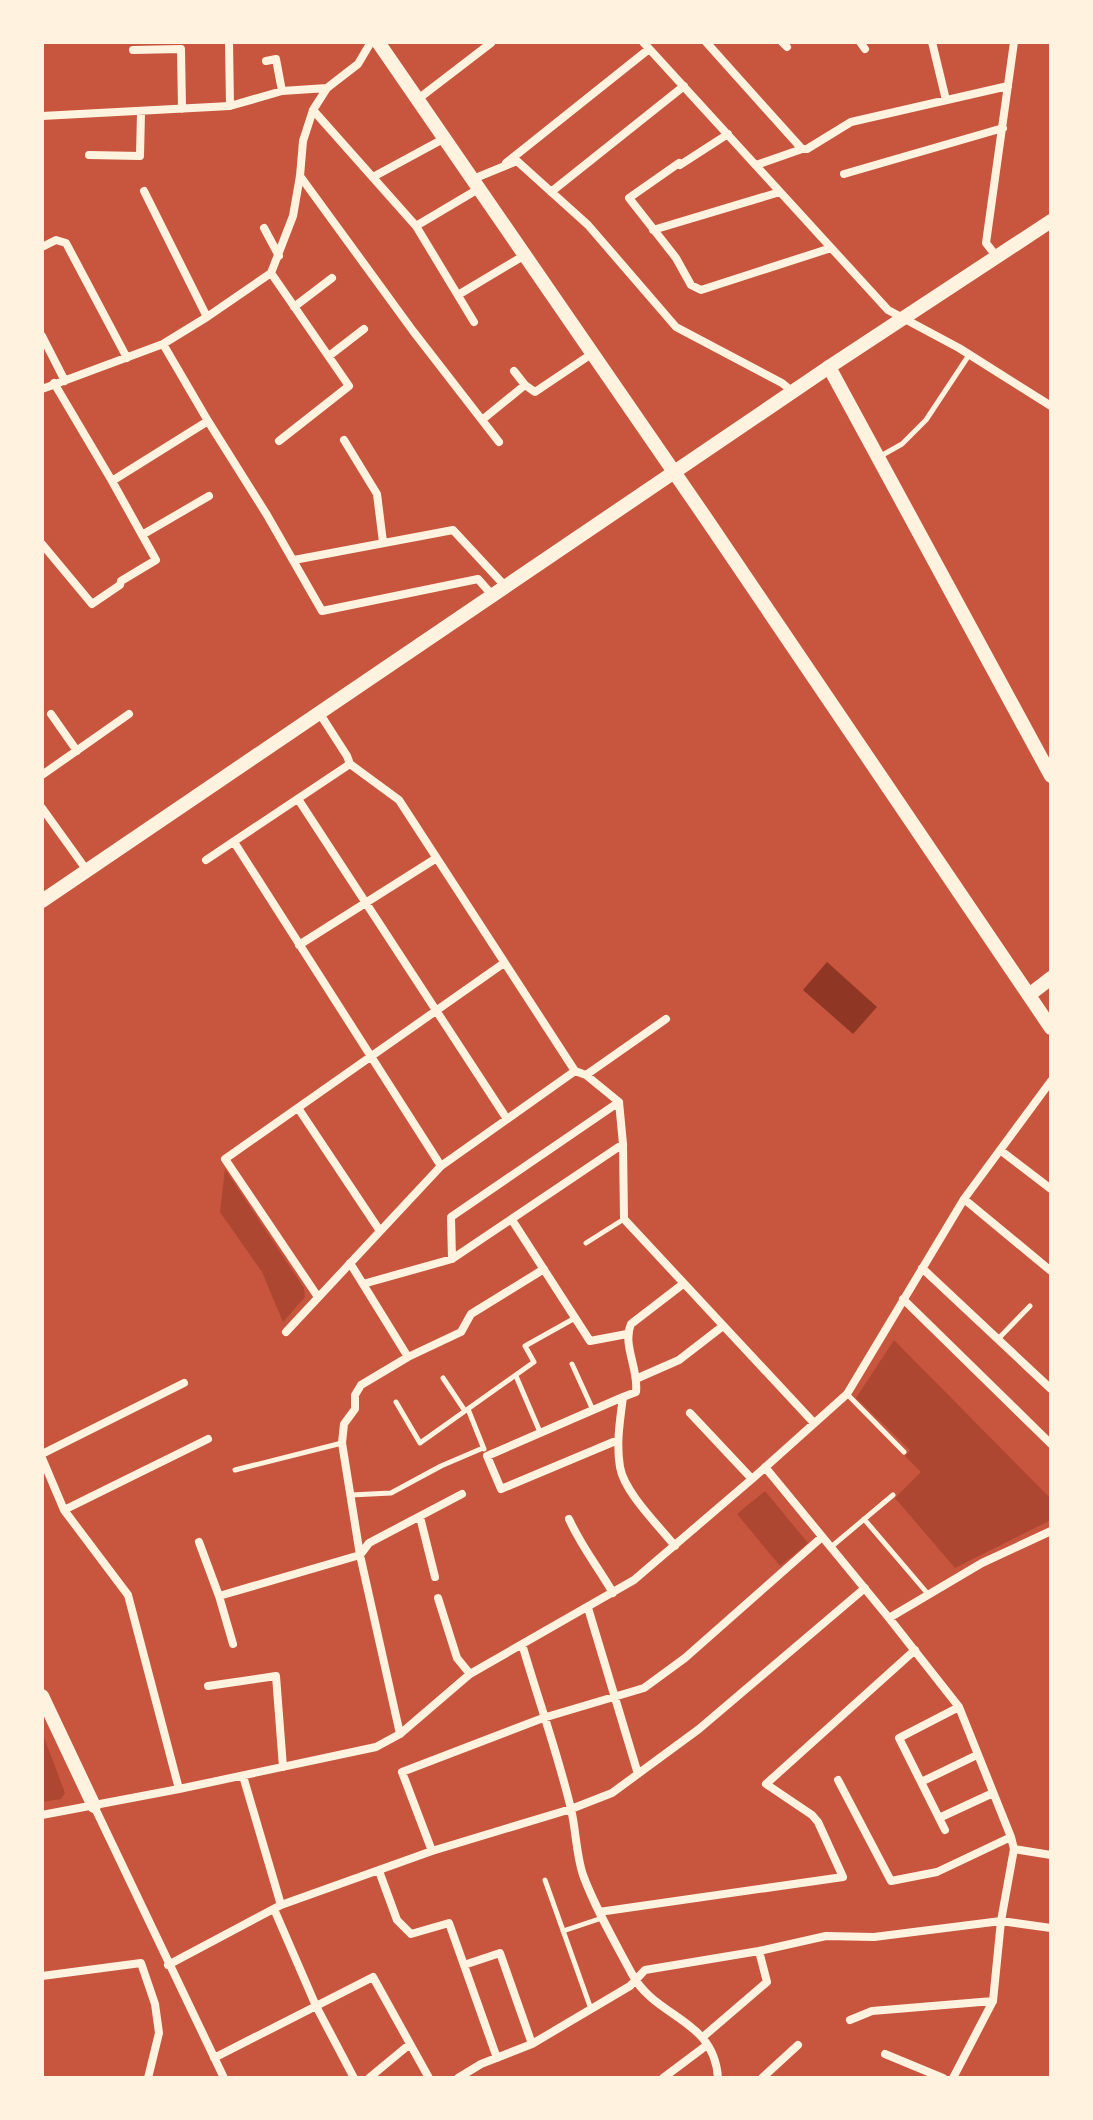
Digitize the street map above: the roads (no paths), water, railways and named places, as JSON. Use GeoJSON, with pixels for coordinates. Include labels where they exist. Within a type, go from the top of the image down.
{"type":"FeatureCollection","features":[{"type":"Feature","properties":{"kind":"street"},"geometry":{"type":"LineString","coordinates":[[229,42],[230,106]]}},
{"type":"Feature","properties":{"kind":"street"},"geometry":{"type":"LineString","coordinates":[[42,389],[163,344],[271,273],[293,216],[303,141],[313,110],[327,88],[358,64],[371,42]]}},
{"type":"Feature","properties":{"kind":"street"},"geometry":{"type":"LineString","coordinates":[[378,42],[1051,1028]]}},
{"type":"Feature","properties":{"kind":"street"},"geometry":{"type":"LineString","coordinates":[[706,42],[802,149]]}},
{"type":"Feature","properties":{"kind":"street"},"geometry":{"type":"LineString","coordinates":[[932,42],[946,100]]}},
{"type":"Feature","properties":{"kind":"street"},"geometry":{"type":"LineString","coordinates":[[997,257],[986,243],[1014,42]]}},
{"type":"Feature","properties":{"kind":"street"},"geometry":{"type":"LineString","coordinates":[[418,99],[491,43]]}},
{"type":"Feature","properties":{"kind":"street"},"geometry":{"type":"LineString","coordinates":[[416,226],[499,169],[646,45],[888,310],[970,354],[1051,406]]}},
{"type":"Feature","properties":{"kind":"street"},"geometry":{"type":"LineString","coordinates":[[133,50],[181,49],[182,109]]}},
{"type":"Feature","properties":{"kind":"street"},"geometry":{"type":"LineString","coordinates":[[266,61],[276,59],[282,91]]}},
{"type":"Feature","properties":{"kind":"street"},"geometry":{"type":"LineString","coordinates":[[551,192],[684,86]]}},
{"type":"Feature","properties":{"kind":"street"},"geometry":{"type":"LineString","coordinates":[[756,165],[807,149],[851,122],[1008,86]]}},
{"type":"Feature","properties":{"kind":"street"},"geometry":{"type":"LineString","coordinates":[[42,116],[230,106],[282,91],[327,88]]}},
{"type":"Feature","properties":{"kind":"street"},"geometry":{"type":"LineString","coordinates":[[313,110],[416,226],[474,322]]}},
{"type":"Feature","properties":{"kind":"street"},"geometry":{"type":"LineString","coordinates":[[89,155],[140,156],[141,112]]}},
{"type":"Feature","properties":{"kind":"street"},"geometry":{"type":"LineString","coordinates":[[844,174],[1003,128]]}},
{"type":"Feature","properties":{"kind":"street"},"geometry":{"type":"LineString","coordinates":[[728,134],[629,198],[676,258],[691,285],[701,290],[831,248]]}},
{"type":"Feature","properties":{"kind":"street"},"geometry":{"type":"LineString","coordinates":[[373,177],[445,138]]}},
{"type":"Feature","properties":{"kind":"street"},"geometry":{"type":"LineString","coordinates":[[499,169],[517,161],[588,225],[676,327],[782,383],[793,392]]}},
{"type":"Feature","properties":{"kind":"street"},"geometry":{"type":"LineString","coordinates":[[300,176],[499,442]]}},
{"type":"Feature","properties":{"kind":"street"},"geometry":{"type":"LineString","coordinates":[[144,191],[207,317]]}},
{"type":"Feature","properties":{"kind":"street"},"geometry":{"type":"LineString","coordinates":[[653,230],[780,192]]}},
{"type":"Feature","properties":{"kind":"street"},"geometry":{"type":"LineString","coordinates":[[42,901],[829,367],[1051,221]]}},
{"type":"Feature","properties":{"kind":"street"},"geometry":{"type":"LineString","coordinates":[[264,228],[279,256]]}},
{"type":"Feature","properties":{"kind":"street"},"geometry":{"type":"LineString","coordinates":[[42,247],[56,240],[66,243],[127,358]]}},
{"type":"Feature","properties":{"kind":"street"},"geometry":{"type":"LineString","coordinates":[[458,295],[525,255]]}},
{"type":"Feature","properties":{"kind":"street"},"geometry":{"type":"LineString","coordinates":[[271,273],[349,386],[279,441]]}},
{"type":"Feature","properties":{"kind":"street"},"geometry":{"type":"LineString","coordinates":[[294,307],[332,278]]}},
{"type":"Feature","properties":{"kind":"street"},"geometry":{"type":"LineString","coordinates":[[329,356],[364,329]]}},
{"type":"Feature","properties":{"kind":"street"},"geometry":{"type":"LineString","coordinates":[[42,336],[65,381]]}},
{"type":"Feature","properties":{"kind":"street"},"geometry":{"type":"LineString","coordinates":[[163,344],[322,611],[478,579],[493,596]]}},
{"type":"Feature","properties":{"kind":"street"},"geometry":{"type":"LineString","coordinates":[[514,371],[535,392],[593,353]]}},
{"type":"Feature","properties":{"kind":"street"},"geometry":{"type":"LineString","coordinates":[[829,367],[1051,776]]}},
{"type":"Feature","properties":{"kind":"street"},"geometry":{"type":"LineString","coordinates":[[42,544],[92,604],[120,585],[121,581],[156,560],[54,383]]}},
{"type":"Feature","properties":{"kind":"street"},"geometry":{"type":"LineString","coordinates":[[482,420],[525,385]]}},
{"type":"Feature","properties":{"kind":"street"},"geometry":{"type":"LineString","coordinates":[[112,481],[208,421]]}},
{"type":"Feature","properties":{"kind":"street"},"geometry":{"type":"LineString","coordinates":[[344,440],[377,494],[383,542]]}},
{"type":"Feature","properties":{"kind":"street"},"geometry":{"type":"LineString","coordinates":[[142,535],[209,496]]}},
{"type":"Feature","properties":{"kind":"street"},"geometry":{"type":"LineString","coordinates":[[294,560],[453,530],[506,587]]}},
{"type":"Feature","properties":{"kind":"street"},"geometry":{"type":"LineString","coordinates":[[51,714],[77,751]]}},
{"type":"Feature","properties":{"kind":"street"},"geometry":{"type":"LineString","coordinates":[[42,775],[129,714]]}},
{"type":"Feature","properties":{"kind":"street"},"geometry":{"type":"LineString","coordinates":[[320,714],[350,764],[399,800],[575,1071],[586,1075],[619,1102],[624,1219],[814,1423]]}},
{"type":"Feature","properties":{"kind":"street"},"geometry":{"type":"LineString","coordinates":[[206,860],[350,764]]}},
{"type":"Feature","properties":{"kind":"street"},"geometry":{"type":"LineString","coordinates":[[298,799],[507,1119]]}},
{"type":"Feature","properties":{"kind":"street"},"geometry":{"type":"LineString","coordinates":[[42,808],[88,872]]}},
{"type":"Feature","properties":{"kind":"street"},"geometry":{"type":"LineString","coordinates":[[234,842],[441,1166]]}},
{"type":"Feature","properties":{"kind":"street"},"geometry":{"type":"LineString","coordinates":[[299,945],[435,859]]}},
{"type":"Feature","properties":{"kind":"street"},"geometry":{"type":"LineString","coordinates":[[318,1297],[225,1159],[504,963]]}},
{"type":"Feature","properties":{"kind":"street"},"geometry":{"type":"LineString","coordinates":[[1029,995],[1051,978]]}},
{"type":"Feature","properties":{"kind":"street"},"geometry":{"type":"LineString","coordinates":[[586,1075],[666,1019]]}},
{"type":"Feature","properties":{"kind":"street"},"geometry":{"type":"LineString","coordinates":[[286,1332],[441,1166],[575,1071]]}},
{"type":"Feature","properties":{"kind":"street"},"geometry":{"type":"LineString","coordinates":[[42,1815],[376,1747],[400,1734],[470,1674],[634,1580],[847,1394],[964,1199],[1051,1081]]}},
{"type":"Feature","properties":{"kind":"street"},"geometry":{"type":"LineString","coordinates":[[452,1259],[451,1217],[619,1102]]}},
{"type":"Feature","properties":{"kind":"street"},"geometry":{"type":"LineString","coordinates":[[298,1108],[380,1231]]}},
{"type":"Feature","properties":{"kind":"street"},"geometry":{"type":"LineString","coordinates":[[363,1284],[452,1259],[623,1144]]}},
{"type":"Feature","properties":{"kind":"street"},"geometry":{"type":"LineString","coordinates":[[1000,1150],[1051,1189]]}},
{"type":"Feature","properties":{"kind":"street"},"geometry":{"type":"LineString","coordinates":[[964,1199],[1051,1271]]}},
{"type":"Feature","properties":{"kind":"street"},"geometry":{"type":"LineString","coordinates":[[512,1220],[590,1341],[627,1334]]}},
{"type":"Feature","properties":{"kind":"street"},"geometry":{"type":"LineString","coordinates":[[350,1263],[408,1357]]}},
{"type":"Feature","properties":{"kind":"street"},"geometry":{"type":"LineString","coordinates":[[922,1268],[1049,1382]]}},
{"type":"Feature","properties":{"kind":"street"},"geometry":{"type":"LineString","coordinates":[[400,1734],[360,1555],[342,1443],[344,1424],[355,1409],[355,1395],[361,1385],[408,1357],[461,1332],[471,1314],[544,1269]]}},
{"type":"Feature","properties":{"kind":"street"},"geometry":{"type":"LineString","coordinates":[[618,1440],[501,1489],[485,1452],[636,1392],[638,1378],[627,1334],[631,1324],[683,1284]]}},
{"type":"Feature","properties":{"kind":"street"},"geometry":{"type":"LineString","coordinates":[[903,1299],[1051,1444]]}},
{"type":"Feature","properties":{"kind":"street"},"geometry":{"type":"LineString","coordinates":[[638,1378],[679,1360],[723,1326]]}},
{"type":"Feature","properties":{"kind":"street"},"geometry":{"type":"LineString","coordinates":[[179,1789],[128,1595],[64,1510],[42,1456],[184,1383]]}},
{"type":"Feature","properties":{"kind":"street"},"geometry":{"type":"LineString","coordinates":[[623,1397],[618,1440],[620,1470],[628,1486],[675,1546]]}},
{"type":"Feature","properties":{"kind":"street"},"geometry":{"type":"LineString","coordinates":[[690,1413],[752,1479]]}},
{"type":"Feature","properties":{"kind":"street"},"geometry":{"type":"LineString","coordinates":[[64,1510],[208,1439]]}},
{"type":"Feature","properties":{"kind":"street"},"geometry":{"type":"LineString","coordinates":[[765,1467],[959,1707],[1011,1837],[1014,1849],[1001,1921],[993,2001],[953,2078]]}},
{"type":"Feature","properties":{"kind":"street"},"geometry":{"type":"LineString","coordinates":[[219,1596],[360,1555],[369,1543],[462,1494]]}},
{"type":"Feature","properties":{"kind":"street"},"geometry":{"type":"LineString","coordinates":[[420,1517],[435,1577]]}},
{"type":"Feature","properties":{"kind":"street"},"geometry":{"type":"LineString","coordinates":[[569,1519],[580,1544],[613,1593]]}},
{"type":"Feature","properties":{"kind":"street"},"geometry":{"type":"LineString","coordinates":[[889,1618],[982,1563],[1051,1531]]}},
{"type":"Feature","properties":{"kind":"street"},"geometry":{"type":"LineString","coordinates":[[432,1851],[402,1772],[543,1718],[644,1688],[685,1658],[822,1537]]}},
{"type":"Feature","properties":{"kind":"street"},"geometry":{"type":"LineString","coordinates":[[199,1542],[233,1644]]}},
{"type":"Feature","properties":{"kind":"street"},"geometry":{"type":"LineString","coordinates":[[168,1965],[277,1907],[432,1851],[571,1809],[612,1793],[699,1729],[865,1588]]}},
{"type":"Feature","properties":{"kind":"street"},"geometry":{"type":"LineString","coordinates":[[438,1598],[457,1658],[470,1674]]}},
{"type":"Feature","properties":{"kind":"street"},"geometry":{"type":"LineString","coordinates":[[588,1608],[638,1774]]}},
{"type":"Feature","properties":{"kind":"street"},"geometry":{"type":"LineString","coordinates":[[522,1644],[571,1809],[582,1873],[635,1980],[654,2001],[706,2041],[717,2061],[718,2078]]}},
{"type":"Feature","properties":{"kind":"street"},"geometry":{"type":"LineString","coordinates":[[601,1915],[843,1877],[818,1822],[799,1805],[766,1784],[915,1650]]}},
{"type":"Feature","properties":{"kind":"street"},"geometry":{"type":"LineString","coordinates":[[208,1686],[276,1676],[283,1767]]}},
{"type":"Feature","properties":{"kind":"street"},"geometry":{"type":"LineString","coordinates":[[42,1696],[224,2078]]}},
{"type":"Feature","properties":{"kind":"street"},"geometry":{"type":"LineString","coordinates":[[945,1830],[899,1738],[959,1707]]}},
{"type":"Feature","properties":{"kind":"street"},"geometry":{"type":"LineString","coordinates":[[921,1782],[977,1755]]}},
{"type":"Feature","properties":{"kind":"street"},"geometry":{"type":"LineString","coordinates":[[243,1776],[277,1907],[316,2006],[354,2078]]}},
{"type":"Feature","properties":{"kind":"street"},"geometry":{"type":"LineString","coordinates":[[838,1780],[891,1881],[937,1872],[1011,1837]]}},
{"type":"Feature","properties":{"kind":"street"},"geometry":{"type":"LineString","coordinates":[[939,1818],[993,1793]]}},
{"type":"Feature","properties":{"kind":"street"},"geometry":{"type":"LineString","coordinates":[[1014,1849],[1051,1855]]}},
{"type":"Feature","properties":{"kind":"street"},"geometry":{"type":"LineString","coordinates":[[379,1871],[397,1920],[411,1934],[449,1923],[497,2058]]}},
{"type":"Feature","properties":{"kind":"street"},"geometry":{"type":"LineString","coordinates":[[458,2078],[532,2044],[591,2009],[645,1970],[826,1936],[874,1937],[1001,1921],[1051,1928]]}},
{"type":"Feature","properties":{"kind":"street"},"geometry":{"type":"LineString","coordinates":[[663,2078],[767,1982],[759,1951]]}},
{"type":"Feature","properties":{"kind":"street"},"geometry":{"type":"LineString","coordinates":[[464,1965],[500,1953],[532,2044]]}},
{"type":"Feature","properties":{"kind":"street"},"geometry":{"type":"LineString","coordinates":[[42,1976],[141,1963],[155,2004],[159,2033],[148,2078]]}},
{"type":"Feature","properties":{"kind":"street"},"geometry":{"type":"LineString","coordinates":[[214,2058],[373,1977],[429,2078]]}},
{"type":"Feature","properties":{"kind":"street"},"geometry":{"type":"LineString","coordinates":[[850,2020],[872,2011],[993,2001]]}},
{"type":"Feature","properties":{"kind":"street"},"geometry":{"type":"LineString","coordinates":[[369,2078],[410,2044]]}},
{"type":"Feature","properties":{"kind":"street"},"geometry":{"type":"LineString","coordinates":[[762,2078],[798,2045]]}},
{"type":"Feature","properties":{"kind":"street"},"geometry":{"type":"LineString","coordinates":[[885,2054],[943,2078]]}},
{"type":"Feature","properties":{"kind":"lane"},"geometry":{"type":"LineString","coordinates":[[879,457],[902,444],[926,420],[970,354]]}},
{"type":"Feature","properties":{"kind":"lane"},"geometry":{"type":"LineString","coordinates":[[586,1243],[624,1219]]}},
{"type":"Feature","properties":{"kind":"lane"},"geometry":{"type":"LineString","coordinates":[[998,1339],[1030,1306]]}},
{"type":"Feature","properties":{"kind":"lane"},"geometry":{"type":"LineString","coordinates":[[396,1402],[420,1443],[534,1362],[525,1346],[575,1318]]}},
{"type":"Feature","properties":{"kind":"lane"},"geometry":{"type":"LineString","coordinates":[[572,1364],[593,1410]]}},
{"type":"Feature","properties":{"kind":"lane"},"geometry":{"type":"LineString","coordinates":[[516,1376],[540,1432]]}},
{"type":"Feature","properties":{"kind":"lane"},"geometry":{"type":"LineString","coordinates":[[350,1495],[391,1493],[485,1452],[467,1410],[443,1378]]}},
{"type":"Feature","properties":{"kind":"lane"},"geometry":{"type":"LineString","coordinates":[[847,1394],[904,1452]]}},
{"type":"Feature","properties":{"kind":"lane"},"geometry":{"type":"LineString","coordinates":[[235,1470],[342,1443]]}},
{"type":"Feature","properties":{"kind":"lane"},"geometry":{"type":"LineString","coordinates":[[831,1547],[893,1495]]}},
{"type":"Feature","properties":{"kind":"lane"},"geometry":{"type":"LineString","coordinates":[[864,1519],[928,1594]]}},
{"type":"Feature","properties":{"kind":"lane"},"geometry":{"type":"LineString","coordinates":[[545,1880],[591,2009]]}},
{"type":"Feature","properties":{"kind":"lane"},"geometry":{"type":"LineString","coordinates":[[563,1931],[601,1915]]}}]}
